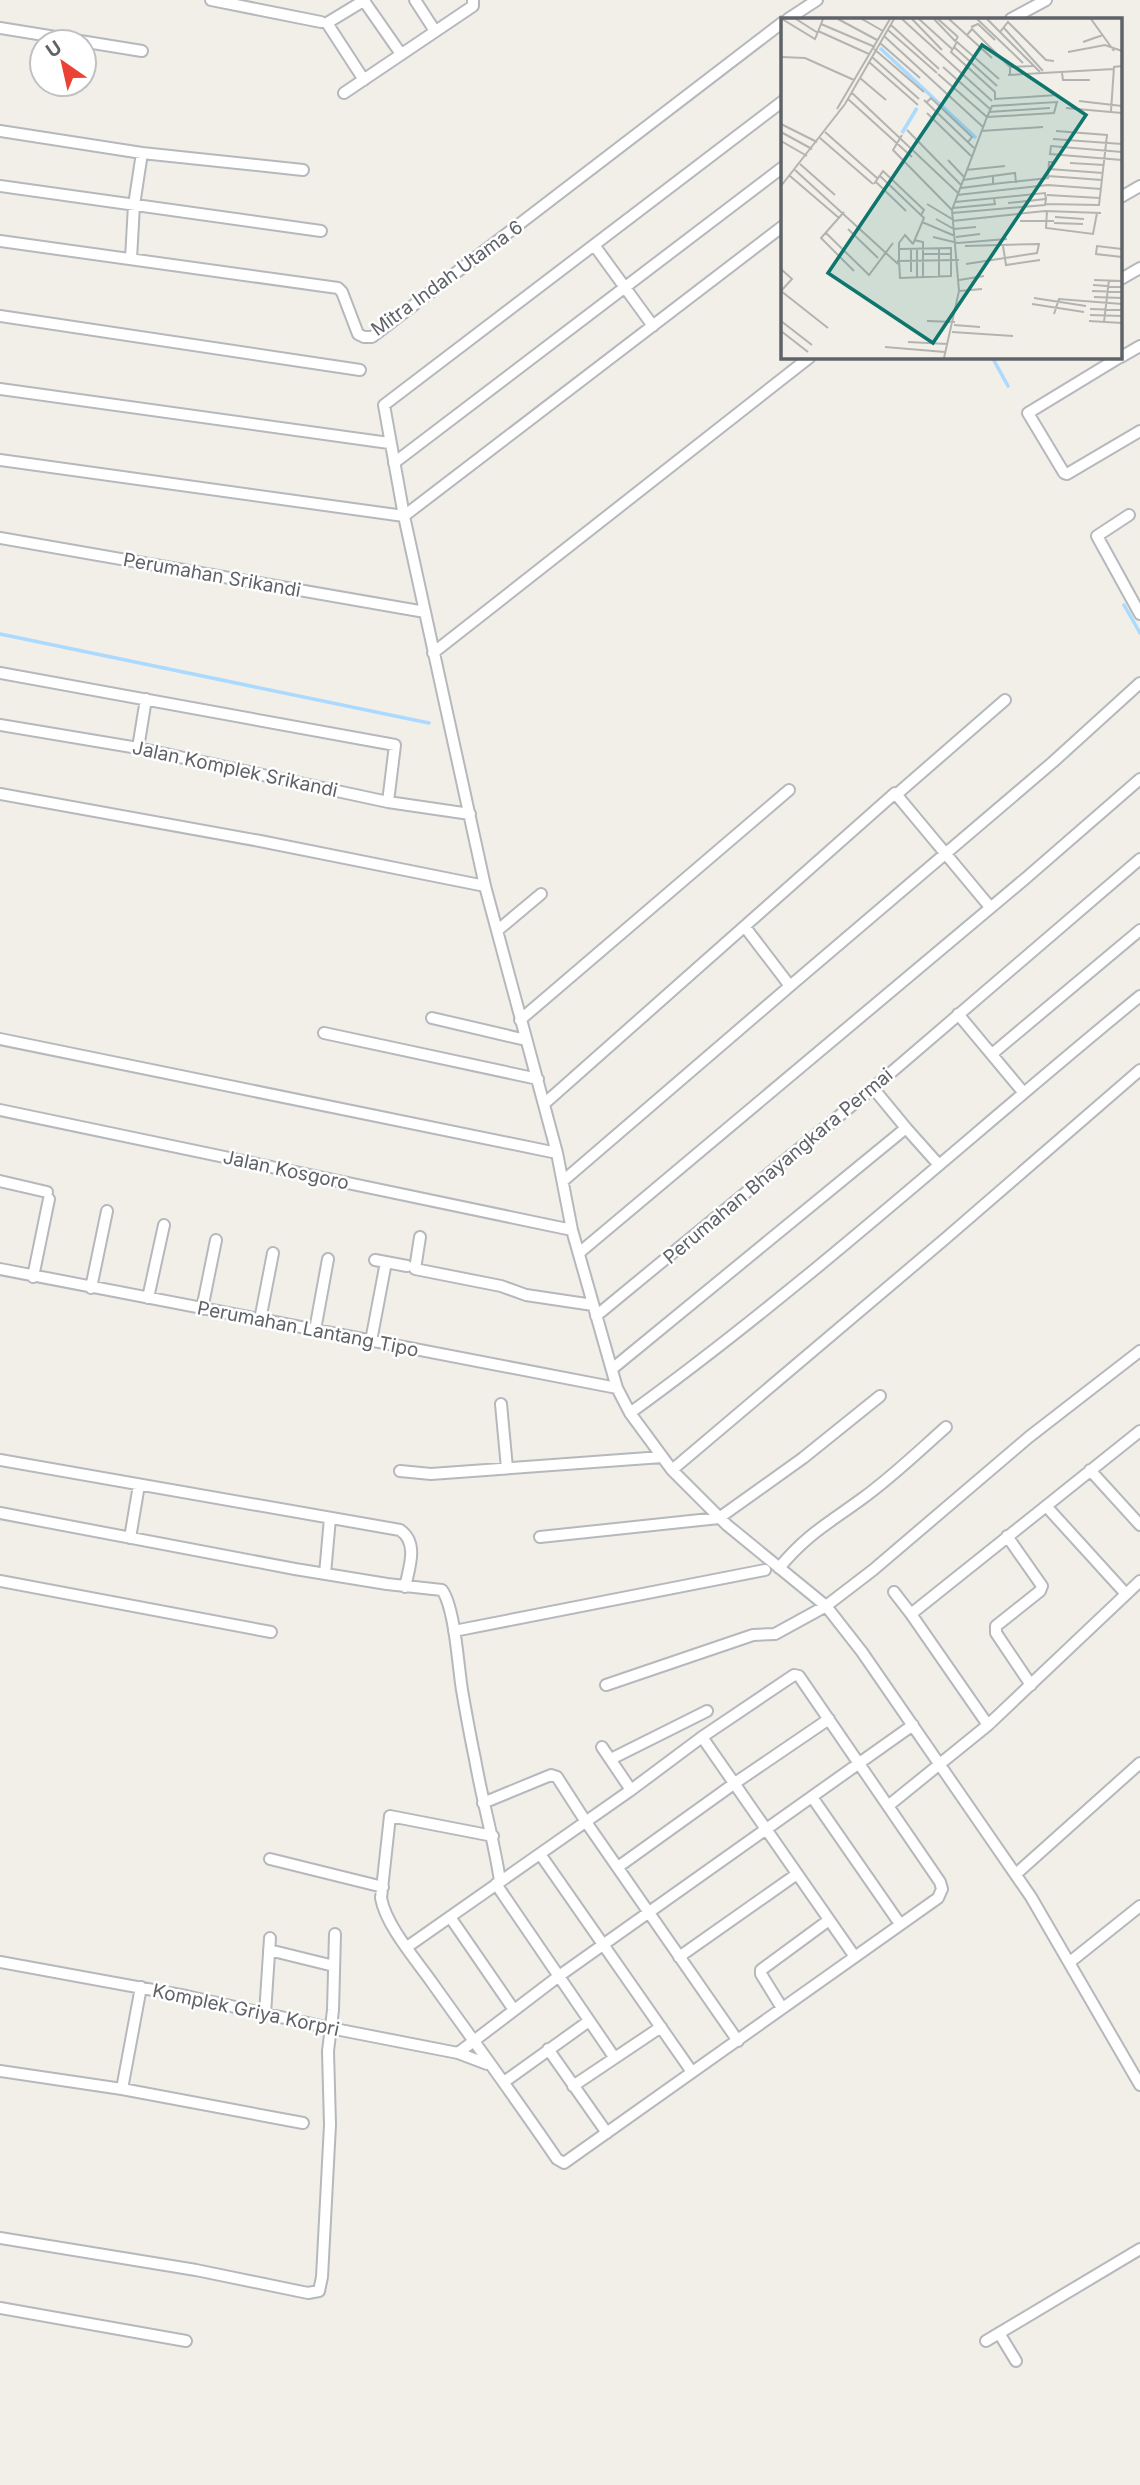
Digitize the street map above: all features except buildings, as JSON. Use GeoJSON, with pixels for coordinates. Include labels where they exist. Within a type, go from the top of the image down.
{"type":"FeatureCollection","features":[{"type":"Feature","properties":{"kind":"street"},"geometry":{"type":"LineString","coordinates":[[211,0],[321,22]]}},
{"type":"Feature","properties":{"kind":"street"},"geometry":{"type":"LineString","coordinates":[[415,0],[435,31]]}},
{"type":"Feature","properties":{"kind":"street"},"geometry":{"type":"LineString","coordinates":[[344,93],[473,6],[473,0]]}},
{"type":"Feature","properties":{"kind":"street"},"geometry":{"type":"LineString","coordinates":[[789,18],[817,0]]}},
{"type":"Feature","properties":{"kind":"street"},"geometry":{"type":"LineString","coordinates":[[1012,18],[1046,0]]}},
{"type":"Feature","properties":{"kind":"street"},"geometry":{"type":"LineString","coordinates":[[364,80],[327,23],[365,1],[401,54]]}},
{"type":"Feature","properties":{"kind":"street","name":"Mitra Indah Utama 6"},"geometry":{"type":"LineString","coordinates":[[0,241],[338,288],[358,334],[372,337],[781,24]]}},
{"type":"Feature","properties":{"kind":"street"},"geometry":{"type":"LineString","coordinates":[[0,28],[142,51]]}},
{"type":"Feature","properties":{"kind":"street"},"geometry":{"type":"LineString","coordinates":[[781,104],[386,403],[383,409],[389,443],[485,887],[557,1153],[572,1230],[617,1388],[630,1413],[672,1470],[719,1518],[826,1606],[862,1652],[1016,1874],[1140,2085]]}},
{"type":"Feature","properties":{"kind":"street"},"geometry":{"type":"LineString","coordinates":[[0,131],[142,153],[303,170]]}},
{"type":"Feature","properties":{"kind":"street"},"geometry":{"type":"LineString","coordinates":[[131,259],[134,205],[142,153]]}},
{"type":"Feature","properties":{"kind":"street"},"geometry":{"type":"LineString","coordinates":[[394,463],[781,169]]}},
{"type":"Feature","properties":{"kind":"street"},"geometry":{"type":"LineString","coordinates":[[0,186],[321,231]]}},
{"type":"Feature","properties":{"kind":"street"},"geometry":{"type":"LineString","coordinates":[[1122,196],[1140,186]]}},
{"type":"Feature","properties":{"kind":"street"},"geometry":{"type":"LineString","coordinates":[[0,460],[404,516],[781,228]]}},
{"type":"Feature","properties":{"kind":"street"},"geometry":{"type":"LineString","coordinates":[[594,245],[653,326]]}},
{"type":"Feature","properties":{"kind":"street"},"geometry":{"type":"LineString","coordinates":[[1122,278],[1140,268]]}},
{"type":"Feature","properties":{"kind":"street"},"geometry":{"type":"LineString","coordinates":[[0,316],[360,370]]}},
{"type":"Feature","properties":{"kind":"street"},"geometry":{"type":"LineString","coordinates":[[1122,356],[1140,346]]}},
{"type":"Feature","properties":{"kind":"street"},"geometry":{"type":"LineString","coordinates":[[433,653],[807,359]]}},
{"type":"Feature","properties":{"kind":"street"},"geometry":{"type":"LineString","coordinates":[[1118,359],[1028,413],[1067,474],[1140,431]]}},
{"type":"Feature","properties":{"kind":"street"},"geometry":{"type":"LineString","coordinates":[[0,389],[389,443]]}},
{"type":"Feature","properties":{"kind":"street"},"geometry":{"type":"LineString","coordinates":[[1129,515],[1097,536],[1140,614]]}},
{"type":"Feature","properties":{"kind":"street","name":"Perumahan Srikandi"},"geometry":{"type":"LineString","coordinates":[[0,538],[425,612]]}},
{"type":"Feature","properties":{"kind":"street"},"geometry":{"type":"LineString","coordinates":[[1130,593],[1140,585]]}},
{"type":"Feature","properties":{"kind":"street"},"geometry":{"type":"LineString","coordinates":[[0,673],[395,745],[388,802]]}},
{"type":"Feature","properties":{"kind":"street"},"geometry":{"type":"LineString","coordinates":[[563,1181],[1053,762],[1140,683]]}},
{"type":"Feature","properties":{"kind":"street"},"geometry":{"type":"LineString","coordinates":[[138,748],[146,699]]}},
{"type":"Feature","properties":{"kind":"street"},"geometry":{"type":"LineString","coordinates":[[544,1104],[892,795],[897,794],[1006,700]]}},
{"type":"Feature","properties":{"kind":"street","name":"Jalan Komplek Srikandi"},"geometry":{"type":"LineString","coordinates":[[0,725],[138,748],[388,802],[470,814]]}},
{"type":"Feature","properties":{"kind":"street"},"geometry":{"type":"LineString","coordinates":[[579,1252],[1140,779]]}},
{"type":"Feature","properties":{"kind":"street"},"geometry":{"type":"LineString","coordinates":[[520,1020],[789,790]]}},
{"type":"Feature","properties":{"kind":"street"},"geometry":{"type":"LineString","coordinates":[[0,794],[260,841],[485,887]]}},
{"type":"Feature","properties":{"kind":"street"},"geometry":{"type":"LineString","coordinates":[[897,794],[990,907]]}},
{"type":"Feature","properties":{"kind":"street","name":"Perumahan Bhayangkara Permai"},"geometry":{"type":"LineString","coordinates":[[595,1310],[873,1088],[1140,859]]}},
{"type":"Feature","properties":{"kind":"street"},"geometry":{"type":"LineString","coordinates":[[498,930],[541,894]]}},
{"type":"Feature","properties":{"kind":"street"},"geometry":{"type":"LineString","coordinates":[[745,927],[790,986]]}},
{"type":"Feature","properties":{"kind":"street"},"geometry":{"type":"LineString","coordinates":[[992,1054],[1140,930]]}},
{"type":"Feature","properties":{"kind":"street"},"geometry":{"type":"LineString","coordinates":[[630,1413],[733,1336],[939,1165],[1023,1091],[1140,996]]}},
{"type":"Feature","properties":{"kind":"street"},"geometry":{"type":"LineString","coordinates":[[958,1014],[1023,1091]]}},
{"type":"Feature","properties":{"kind":"street"},"geometry":{"type":"LineString","coordinates":[[432,1018],[526,1040]]}},
{"type":"Feature","properties":{"kind":"street"},"geometry":{"type":"LineString","coordinates":[[324,1033],[538,1079]]}},
{"type":"Feature","properties":{"kind":"street"},"geometry":{"type":"LineString","coordinates":[[0,1039],[557,1153]]}},
{"type":"Feature","properties":{"kind":"street"},"geometry":{"type":"LineString","coordinates":[[672,1470],[1140,1070]]}},
{"type":"Feature","properties":{"kind":"street"},"geometry":{"type":"LineString","coordinates":[[873,1088],[939,1165]]}},
{"type":"Feature","properties":{"kind":"street","name":"Jalan Kosgoro"},"geometry":{"type":"LineString","coordinates":[[0,1110],[572,1230]]}},
{"type":"Feature","properties":{"kind":"street"},"geometry":{"type":"LineString","coordinates":[[612,1369],[906,1128]]}},
{"type":"Feature","properties":{"kind":"street"},"geometry":{"type":"LineString","coordinates":[[0,1181],[48,1196],[33,1277]]}},
{"type":"Feature","properties":{"kind":"street"},"geometry":{"type":"LineString","coordinates":[[91,1288],[107,1211]]}},
{"type":"Feature","properties":{"kind":"street"},"geometry":{"type":"LineString","coordinates":[[148,1298],[164,1225]]}},
{"type":"Feature","properties":{"kind":"street"},"geometry":{"type":"LineString","coordinates":[[420,1237],[415,1269],[501,1286],[526,1296],[595,1310]]}},
{"type":"Feature","properties":{"kind":"street"},"geometry":{"type":"LineString","coordinates":[[202,1309],[216,1240]]}},
{"type":"Feature","properties":{"kind":"street"},"geometry":{"type":"LineString","coordinates":[[260,1320],[273,1253]]}},
{"type":"Feature","properties":{"kind":"street"},"geometry":{"type":"LineString","coordinates":[[315,1330],[328,1259]]}},
{"type":"Feature","properties":{"kind":"street"},"geometry":{"type":"LineString","coordinates":[[371,1341],[380,1261],[408,1266]]}},
{"type":"Feature","properties":{"kind":"street","name":"Perumahan Lantang Tipo"},"geometry":{"type":"LineString","coordinates":[[0,1269],[617,1388]]}},
{"type":"Feature","properties":{"kind":"street"},"geometry":{"type":"LineString","coordinates":[[606,1685],[752,1635],[775,1634],[826,1606],[873,1570],[1010,1453],[1140,1351]]}},
{"type":"Feature","properties":{"kind":"street"},"geometry":{"type":"LineString","coordinates":[[540,1537],[719,1518],[803,1458],[880,1396]]}},
{"type":"Feature","properties":{"kind":"street"},"geometry":{"type":"LineString","coordinates":[[501,1404],[507,1468]]}},
{"type":"Feature","properties":{"kind":"street"},"geometry":{"type":"LineString","coordinates":[[779,1569],[813,1532],[864,1498],[946,1427]]}},
{"type":"Feature","properties":{"kind":"street"},"geometry":{"type":"LineString","coordinates":[[911,1614],[1090,1469],[1138,1437]]}},
{"type":"Feature","properties":{"kind":"street"},"geometry":{"type":"LineString","coordinates":[[400,1471],[431,1474],[662,1457]]}},
{"type":"Feature","properties":{"kind":"street"},"geometry":{"type":"LineString","coordinates":[[0,1460],[400,1530],[406,1534],[411,1548],[405,1587]]}},
{"type":"Feature","properties":{"kind":"street"},"geometry":{"type":"LineString","coordinates":[[1090,1469],[1140,1525]]}},
{"type":"Feature","properties":{"kind":"street"},"geometry":{"type":"LineString","coordinates":[[130,1538],[139,1485]]}},
{"type":"Feature","properties":{"kind":"street"},"geometry":{"type":"LineString","coordinates":[[1045,1506],[1126,1594]]}},
{"type":"Feature","properties":{"kind":"street"},"geometry":{"type":"LineString","coordinates":[[0,1513],[326,1574],[442,1590],[453,1631],[483,1803],[493,1836],[498,1883],[614,2057]]}},
{"type":"Feature","properties":{"kind":"street"},"geometry":{"type":"LineString","coordinates":[[326,1574],[330,1518]]}},
{"type":"Feature","properties":{"kind":"street"},"geometry":{"type":"LineString","coordinates":[[1007,1536],[1042,1586],[1040,1591],[996,1626],[996,1633],[1031,1685]]}},
{"type":"Feature","properties":{"kind":"street"},"geometry":{"type":"LineString","coordinates":[[453,1631],[765,1570]]}},
{"type":"Feature","properties":{"kind":"street"},"geometry":{"type":"LineString","coordinates":[[0,1581],[271,1632]]}},
{"type":"Feature","properties":{"kind":"street"},"geometry":{"type":"LineString","coordinates":[[888,1806],[988,1725],[1140,1581]]}},
{"type":"Feature","properties":{"kind":"street"},"geometry":{"type":"LineString","coordinates":[[894,1592],[988,1725]]}},
{"type":"Feature","properties":{"kind":"street"},"geometry":{"type":"LineString","coordinates":[[407,1947],[702,1737],[794,1675],[799,1676],[829,1719],[940,1882],[942,1889],[938,1898],[564,2163],[560,2162],[472,2041],[407,1947],[383,1907],[390,1815],[493,1836]]}},
{"type":"Feature","properties":{"kind":"street"},"geometry":{"type":"LineString","coordinates":[[611,1759],[707,1711]]}},
{"type":"Feature","properties":{"kind":"street"},"geometry":{"type":"LineString","coordinates":[[618,1867],[829,1719]]}},
{"type":"Feature","properties":{"kind":"street"},"geometry":{"type":"LineString","coordinates":[[458,2053],[603,1944],[913,1725]]}},
{"type":"Feature","properties":{"kind":"street"},"geometry":{"type":"LineString","coordinates":[[702,1737],[855,1957]]}},
{"type":"Feature","properties":{"kind":"street"},"geometry":{"type":"LineString","coordinates":[[602,1747],[631,1790]]}},
{"type":"Feature","properties":{"kind":"street"},"geometry":{"type":"LineString","coordinates":[[1016,1874],[1140,1763]]}},
{"type":"Feature","properties":{"kind":"street"},"geometry":{"type":"LineString","coordinates":[[483,1803],[553,1775],[558,1779],[678,1957],[738,2040]]}},
{"type":"Feature","properties":{"kind":"street"},"geometry":{"type":"LineString","coordinates":[[812,1797],[900,1924]]}},
{"type":"Feature","properties":{"kind":"street"},"geometry":{"type":"LineString","coordinates":[[540,1854],[692,2072]]}},
{"type":"Feature","properties":{"kind":"street"},"geometry":{"type":"LineString","coordinates":[[270,1859],[383,1887]]}},
{"type":"Feature","properties":{"kind":"street"},"geometry":{"type":"LineString","coordinates":[[678,1957],[797,1874]]}},
{"type":"Feature","properties":{"kind":"street"},"geometry":{"type":"LineString","coordinates":[[1070,1962],[1140,1906]]}},
{"type":"Feature","properties":{"kind":"street"},"geometry":{"type":"LineString","coordinates":[[450,1917],[514,2010]]}},
{"type":"Feature","properties":{"kind":"street"},"geometry":{"type":"LineString","coordinates":[[782,2008],[761,1970],[829,1920]]}},
{"type":"Feature","properties":{"kind":"street"},"geometry":{"type":"LineString","coordinates":[[0,2238],[197,2270],[309,2293],[317,2292],[322,2277],[329,2158],[328,2050],[335,1934]]}},
{"type":"Feature","properties":{"kind":"street"},"geometry":{"type":"LineString","coordinates":[[265,2014],[270,1938]]}},
{"type":"Feature","properties":{"kind":"street"},"geometry":{"type":"LineString","coordinates":[[269,1950],[334,1966]]}},
{"type":"Feature","properties":{"kind":"street","name":"Komplek Griya Korpri"},"geometry":{"type":"LineString","coordinates":[[0,1962],[141,1987],[458,2053],[489,2065]]}},
{"type":"Feature","properties":{"kind":"street"},"geometry":{"type":"LineString","coordinates":[[122,2089],[141,1987]]}},
{"type":"Feature","properties":{"kind":"street"},"geometry":{"type":"LineString","coordinates":[[504,2082],[589,2021]]}},
{"type":"Feature","properties":{"kind":"street"},"geometry":{"type":"LineString","coordinates":[[573,2086],[661,2027]]}},
{"type":"Feature","properties":{"kind":"street"},"geometry":{"type":"LineString","coordinates":[[548,2049],[607,2133]]}},
{"type":"Feature","properties":{"kind":"street"},"geometry":{"type":"LineString","coordinates":[[0,2071],[122,2089],[303,2123]]}},
{"type":"Feature","properties":{"kind":"street"},"geometry":{"type":"LineString","coordinates":[[986,2342],[1140,2249]]}},
{"type":"Feature","properties":{"kind":"street"},"geometry":{"type":"LineString","coordinates":[[0,2308],[186,2341]]}},
{"type":"Feature","properties":{"kind":"street"},"geometry":{"type":"LineString","coordinates":[[999,2333],[1016,2361]]}},
{"type":"Feature","properties":{"kind":"waterway"},"geometry":{"type":"LineString","coordinates":[[993,359],[1008,386]]}},
{"type":"Feature","properties":{"kind":"waterway"},"geometry":{"type":"LineString","coordinates":[[1124,605],[1140,633]]}},
{"type":"Feature","properties":{"kind":"waterway"},"geometry":{"type":"LineString","coordinates":[[0,634],[429,723]]}}]}
